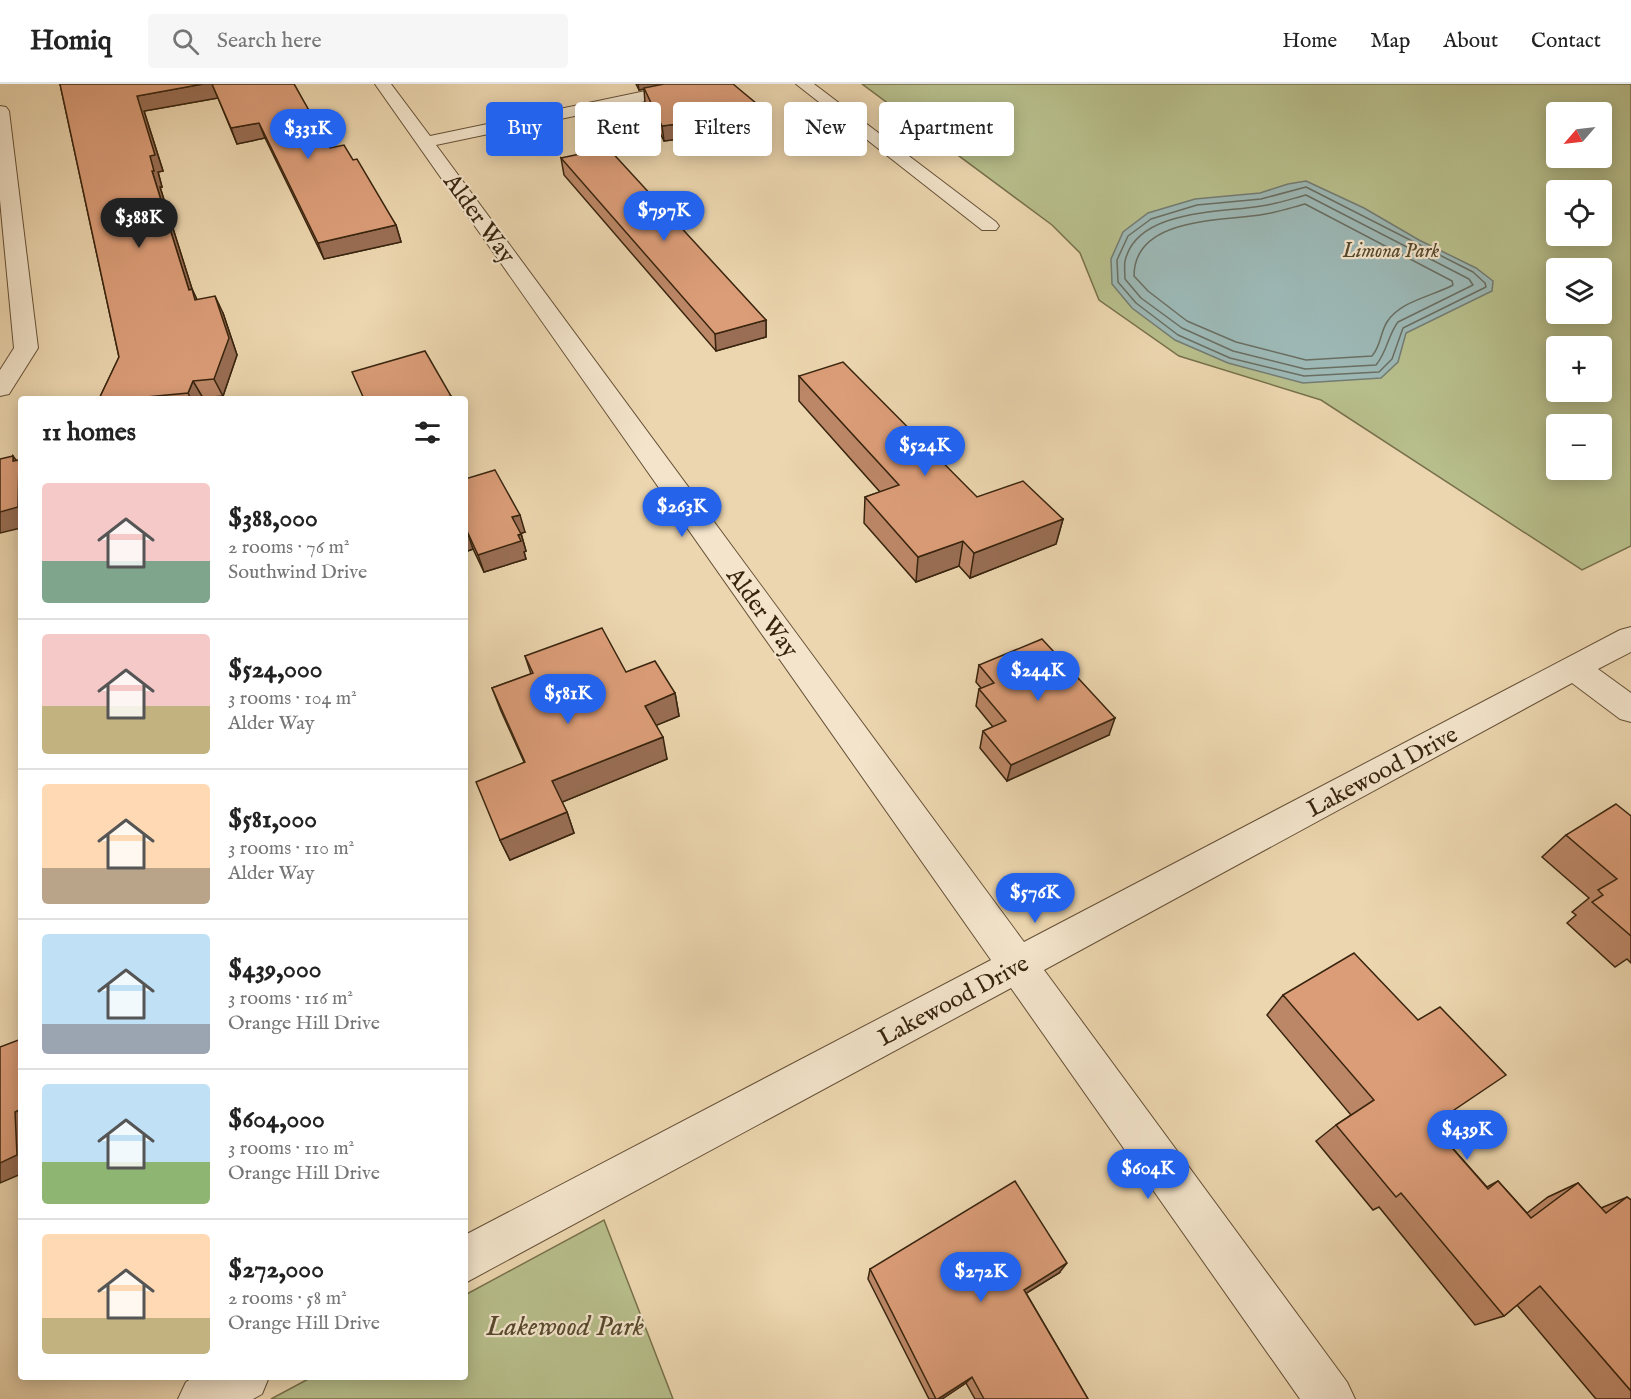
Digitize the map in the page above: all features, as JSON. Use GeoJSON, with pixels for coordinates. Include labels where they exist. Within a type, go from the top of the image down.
{"type":"FeatureCollection","features":[{"type":"Feature","properties":{"kind":"street","name":"Alder Way"},"geometry":{"type":"LineString","coordinates":[[383,84],[1330,1399]]}},
{"type":"Feature","properties":{"kind":"street"},"geometry":{"type":"LineString","coordinates":[[425,142],[703,84]]}},
{"type":"Feature","properties":{"kind":"street"},"geometry":{"type":"LineString","coordinates":[[804,84],[989,226]]}},
{"type":"Feature","properties":{"kind":"street"},"geometry":{"type":"LineString","coordinates":[[0,111],[8,267],[26,348],[0,389]]}},
{"type":"Feature","properties":{"kind":"street","name":"Lakewood Drive"},"geometry":{"type":"LineString","coordinates":[[468,1258],[1631,638]]}},
{"type":"Feature","properties":{"kind":"street"},"geometry":{"type":"LineString","coordinates":[[1575,669],[1631,710]]}},
{"type":"Feature","properties":{"kind":"street"},"geometry":{"type":"LineString","coordinates":[[203,1399],[239,1380]]}},
{"type":"Feature","properties":{"kind":"green space","name":"Limona Park"},"geometry":{"type":"Polygon","coordinates":[[[862,84],[1631,84],[1631,546],[1582,570],[1321,400],[1179,356],[1099,300],[1080,253],[1052,225],[959,156],[1014,156],[1014,102],[886,102],[862,84]]]}},
{"type":"Feature","properties":{"kind":"green space","name":"Lakewood Park"},"geometry":{"type":"Polygon","coordinates":[[[604,1220],[673,1399],[271,1399],[306,1380],[468,1380],[468,1293],[604,1220]]]}},
{"type":"Feature","properties":{"kind":"water"},"geometry":{"type":"Polygon","coordinates":[[[1306,181],[1364,208],[1419,240],[1476,268],[1493,281],[1492,291],[1406,333],[1398,362],[1381,378],[1303,383],[1228,363],[1175,340],[1132,308],[1112,284],[1111,259],[1123,232],[1148,213],[1195,199],[1260,193],[1306,181]]]}},
{"type":"Feature","properties":{"kind":"building"},"geometry":{"type":"Polygon","coordinates":[[[60,84],[203,84],[137,96],[155,155],[150,156],[154,171],[152,171],[189,290],[192,289],[195,300],[215,296],[229,338],[214,379],[193,381],[188,393],[156,396],[100,396],[119,357],[60,84]]]}},
{"type":"Feature","properties":{"kind":"building"},"geometry":{"type":"Polygon","coordinates":[[[212,84],[294,84],[330,148],[344,145],[353,160],[357,159],[396,225],[318,243],[259,123],[231,128],[212,84]]]}},
{"type":"Feature","properties":{"kind":"building"},"geometry":{"type":"Polygon","coordinates":[[[664,84],[733,84],[755,102],[673,102],[673,125],[662,126],[661,102],[651,102],[644,88],[664,84]]]}},
{"type":"Feature","properties":{"kind":"building"},"geometry":{"type":"Polygon","coordinates":[[[575,155],[615,156],[766,320],[715,334],[561,158],[575,155]]]}},
{"type":"Feature","properties":{"kind":"building"},"geometry":{"type":"Polygon","coordinates":[[[425,351],[451,396],[363,396],[352,372],[425,351]]]}},
{"type":"Feature","properties":{"kind":"building"},"geometry":{"type":"Polygon","coordinates":[[[843,362],[977,497],[1023,481],[1063,519],[974,553],[963,541],[918,557],[865,497],[899,485],[799,376],[843,362]]]}},
{"type":"Feature","properties":{"kind":"building"},"geometry":{"type":"Polygon","coordinates":[[[13,456],[13,461],[18,460],[18,507],[0,512],[0,459],[13,456]]]}},
{"type":"Feature","properties":{"kind":"building"},"geometry":{"type":"Polygon","coordinates":[[[495,470],[520,515],[512,517],[521,534],[518,535],[521,541],[478,555],[468,533],[468,478],[495,470]]]}},
{"type":"Feature","properties":{"kind":"building"},"geometry":{"type":"Polygon","coordinates":[[[602,628],[626,672],[655,661],[675,693],[645,706],[663,737],[552,781],[567,812],[500,840],[476,782],[525,762],[492,688],[533,673],[525,656],[602,628]]]}},
{"type":"Feature","properties":{"kind":"building"},"geometry":{"type":"Polygon","coordinates":[[[1042,639],[1115,718],[1011,765],[983,731],[1006,721],[979,689],[994,683],[979,665],[1042,639]]]}},
{"type":"Feature","properties":{"kind":"building"},"geometry":{"type":"Polygon","coordinates":[[[1616,804],[1631,816],[1631,936],[1592,902],[1603,895],[1598,890],[1617,879],[1566,835],[1616,804]]]}},
{"type":"Feature","properties":{"kind":"building"},"geometry":{"type":"Polygon","coordinates":[[[1354,953],[1418,1020],[1440,1007],[1506,1075],[1432,1125],[1488,1189],[1498,1181],[1531,1218],[1578,1183],[1606,1213],[1627,1197],[1631,1200],[1631,1391],[1540,1286],[1504,1316],[1401,1193],[1396,1197],[1336,1125],[1374,1100],[1283,995],[1354,953]]]}},
{"type":"Feature","properties":{"kind":"building"},"geometry":{"type":"Polygon","coordinates":[[[18,1040],[18,1110],[15,1112],[17,1155],[0,1163],[0,1047],[18,1040]]]}},
{"type":"Feature","properties":{"kind":"building"},"geometry":{"type":"Polygon","coordinates":[[[1015,1181],[1067,1263],[1024,1290],[1088,1399],[984,1399],[972,1377],[936,1399],[870,1269],[1015,1181]]]}}]}
